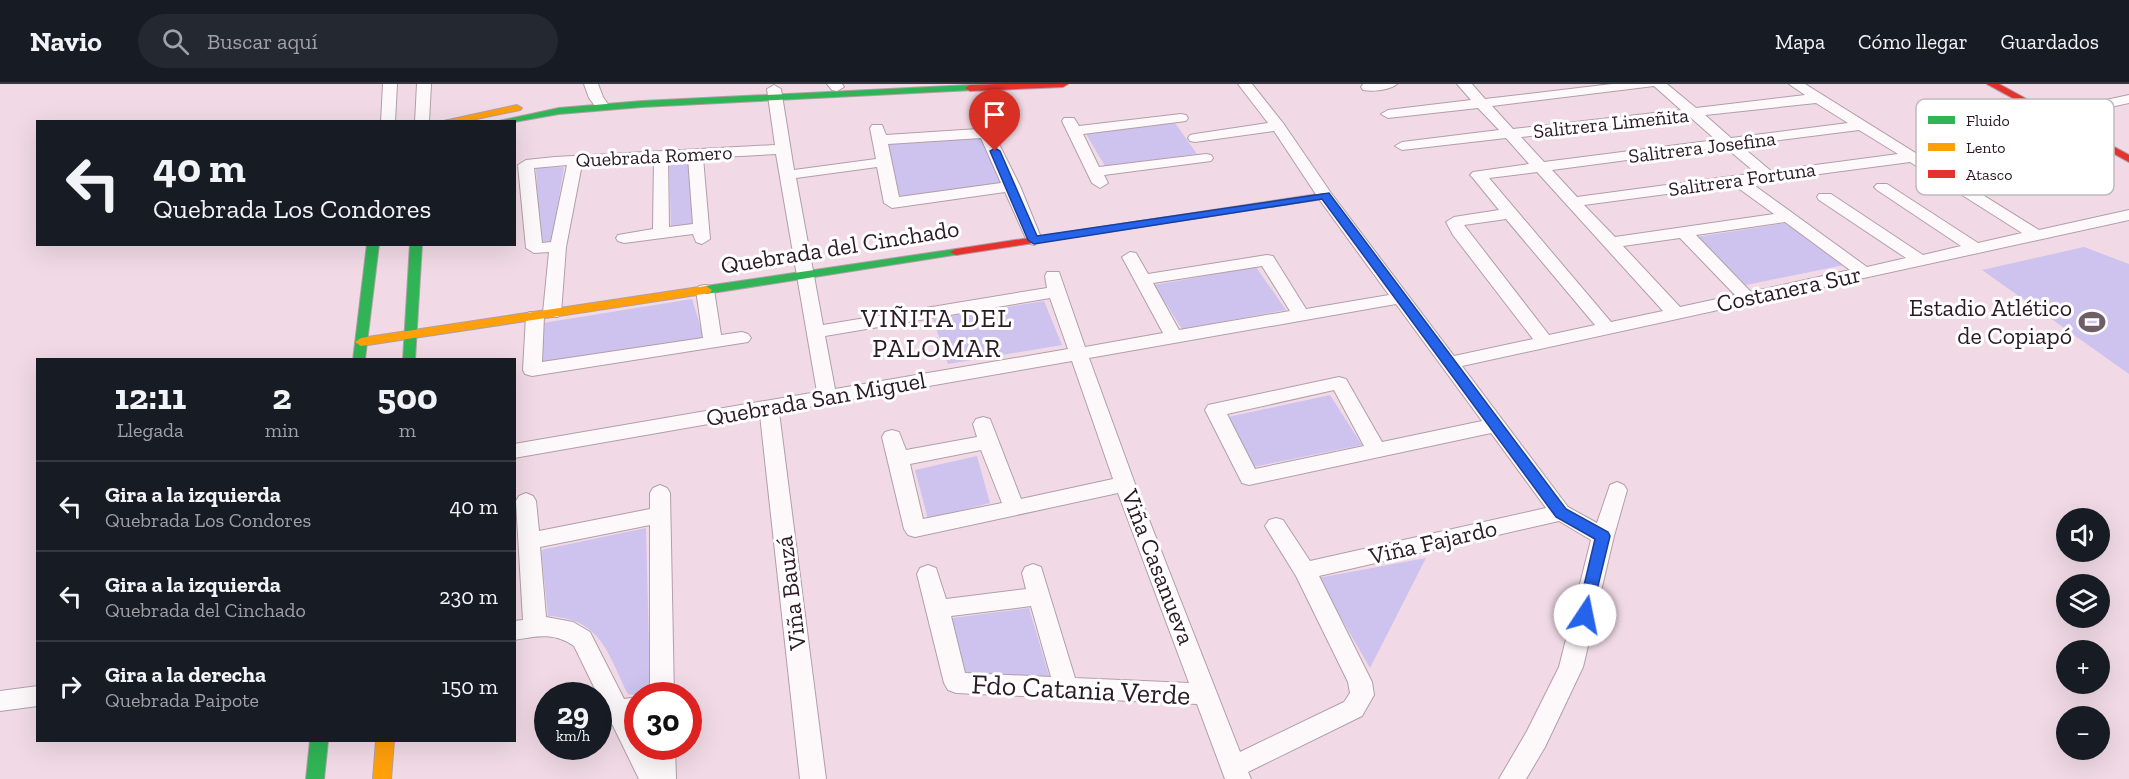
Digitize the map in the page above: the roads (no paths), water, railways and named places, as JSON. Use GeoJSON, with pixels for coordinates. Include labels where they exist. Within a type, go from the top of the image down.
{"type":"FeatureCollection","features":[{"type":"Feature","properties":{"kind":"street"},"geometry":{"type":"LineString","coordinates":[[388,120],[390,84]]}},
{"type":"Feature","properties":{"kind":"street"},"geometry":{"type":"LineString","coordinates":[[422,120],[424,84]]}},
{"type":"Feature","properties":{"kind":"street"},"geometry":{"type":"LineString","coordinates":[[591,84],[599,103]]}},
{"type":"Feature","properties":{"kind":"street"},"geometry":{"type":"LineString","coordinates":[[774,94],[836,85],[899,84]]}},
{"type":"Feature","properties":{"kind":"street"},"geometry":{"type":"LineString","coordinates":[[454,120],[528,106],[774,94],[1063,84]]}},
{"type":"Feature","properties":{"kind":"street"},"geometry":{"type":"LineString","coordinates":[[1245,84],[1278,126],[1325,196],[1561,513],[1603,536]]}},
{"type":"Feature","properties":{"kind":"street"},"geometry":{"type":"LineString","coordinates":[[1368,87],[1390,84]]}},
{"type":"Feature","properties":{"kind":"street"},"geometry":{"type":"LineString","coordinates":[[1464,84],[1676,314]]}},
{"type":"Feature","properties":{"kind":"street"},"geometry":{"type":"LineString","coordinates":[[1388,114],[1648,84]]}},
{"type":"Feature","properties":{"kind":"street"},"geometry":{"type":"LineString","coordinates":[[1659,84],[1768,176]]}},
{"type":"Feature","properties":{"kind":"street"},"geometry":{"type":"LineString","coordinates":[[1796,84],[1916,160]]}},
{"type":"Feature","properties":{"kind":"street"},"geometry":{"type":"LineString","coordinates":[[1992,84],[2020,99]]}},
{"type":"Feature","properties":{"kind":"street"},"geometry":{"type":"LineString","coordinates":[[774,94],[827,398]]}},
{"type":"Feature","properties":{"kind":"street","name":"Salitrera Limeñita"},"geometry":{"type":"LineString","coordinates":[[1402,146],[1819,98]]}},
{"type":"Feature","properties":{"kind":"street"},"geometry":{"type":"LineString","coordinates":[[2114,102],[2129,99]]}},
{"type":"Feature","properties":{"kind":"street"},"geometry":{"type":"LineString","coordinates":[[510,120],[599,103]]}},
{"type":"Feature","properties":{"kind":"street"},"geometry":{"type":"LineString","coordinates":[[1177,113],[1195,138],[1209,163],[1098,177],[1072,126],[1177,113]]}},
{"type":"Feature","properties":{"kind":"street","name":"Salitrera Josefina"},"geometry":{"type":"LineString","coordinates":[[1511,213],[1478,175],[1862,125]]}},
{"type":"Feature","properties":{"kind":"street"},"geometry":{"type":"LineString","coordinates":[[1195,138],[1278,126]]}},
{"type":"Feature","properties":{"kind":"street"},"geometry":{"type":"LineString","coordinates":[[1012,186],[892,203],[878,134],[984,128],[1012,186],[1034,240]]}},
{"type":"Feature","properties":{"kind":"street","name":"Quebrada Romero"},"geometry":{"type":"LineString","coordinates":[[558,247],[541,250],[534,248],[526,165],[575,160],[783,149]]}},
{"type":"Feature","properties":{"kind":"street"},"geometry":{"type":"LineString","coordinates":[[2114,151],[2129,159]]}},
{"type":"Feature","properties":{"kind":"street"},"geometry":{"type":"LineString","coordinates":[[624,238],[661,233],[701,234],[695,154]]}},
{"type":"Feature","properties":{"kind":"street"},"geometry":{"type":"LineString","coordinates":[[661,156],[661,233]]}},
{"type":"Feature","properties":{"kind":"street","name":"Salitrera Fortuna"},"geometry":{"type":"LineString","coordinates":[[1573,202],[1912,157]]}},
{"type":"Feature","properties":{"kind":"street"},"geometry":{"type":"LineString","coordinates":[[575,160],[532,370],[742,338]]}},
{"type":"Feature","properties":{"kind":"street"},"geometry":{"type":"LineString","coordinates":[[788,175],[883,162]]}},
{"type":"Feature","properties":{"kind":"street"},"geometry":{"type":"LineString","coordinates":[[1737,180],[1864,273]]}},
{"type":"Feature","properties":{"kind":"street"},"geometry":{"type":"LineString","coordinates":[[1882,187],[1976,249]]}},
{"type":"Feature","properties":{"kind":"street"},"geometry":{"type":"LineString","coordinates":[[1973,195],[2038,236]]}},
{"type":"Feature","properties":{"kind":"street","name":"Quebrada del Cinchado"},"geometry":{"type":"LineString","coordinates":[[361,342],[1325,196]]}},
{"type":"Feature","properties":{"kind":"street"},"geometry":{"type":"LineString","coordinates":[[1825,198],[1921,261]]}},
{"type":"Feature","properties":{"kind":"street"},"geometry":{"type":"LineString","coordinates":[[1545,342],[1459,232],[1455,222],[1511,213],[1607,328]]}},
{"type":"Feature","properties":{"kind":"street","name":"Costanera Sur"},"geometry":{"type":"LineString","coordinates":[[1449,363],[2129,215]]}},
{"type":"Feature","properties":{"kind":"street"},"geometry":{"type":"LineString","coordinates":[[1610,243],[1788,217]]}},
{"type":"Feature","properties":{"kind":"street"},"geometry":{"type":"LineString","coordinates":[[1684,232],[1748,298]]}},
{"type":"Feature","properties":{"kind":"street"},"geometry":{"type":"LineString","coordinates":[[359,358],[373,246]]}},
{"type":"Feature","properties":{"kind":"street"},"geometry":{"type":"LineString","coordinates":[[409,358],[416,246]]}},
{"type":"Feature","properties":{"kind":"street"},"geometry":{"type":"LineString","coordinates":[[1130,257],[1174,338]]}},
{"type":"Feature","properties":{"kind":"street"},"geometry":{"type":"LineString","coordinates":[[1142,280],[1267,260],[1302,316]]}},
{"type":"Feature","properties":{"kind":"street","name":"Viña Casanueva"},"geometry":{"type":"LineString","coordinates":[[815,332],[1054,284],[1125,484],[1236,773]]}},
{"type":"Feature","properties":{"kind":"street"},"geometry":{"type":"LineString","coordinates":[[705,290],[713,342]]}},
{"type":"Feature","properties":{"kind":"street","name":"Quebrada San Miguel"},"geometry":{"type":"LineString","coordinates":[[516,451],[1401,298]]}},
{"type":"Feature","properties":{"kind":"street"},"geometry":{"type":"LineString","coordinates":[[1376,449],[1339,383],[1215,410],[1249,478],[1494,425]]}},
{"type":"Feature","properties":{"kind":"street","name":"Viña Bauzá"},"geometry":{"type":"LineString","coordinates":[[769,407],[813,779]]}},
{"type":"Feature","properties":{"kind":"street"},"geometry":{"type":"LineString","coordinates":[[899,459],[986,433],[1014,508]]}},
{"type":"Feature","properties":{"kind":"street"},"geometry":{"type":"LineString","coordinates":[[892,437],[915,529],[1125,484]]}},
{"type":"Feature","properties":{"kind":"street"},"geometry":{"type":"LineString","coordinates":[[1512,779],[1536,739],[1571,667],[1603,536],[1617,490]]}},
{"type":"Feature","properties":{"kind":"street"},"geometry":{"type":"LineString","coordinates":[[526,501],[528,540],[525,630],[555,625],[569,630],[582,639],[624,703]]}},
{"type":"Feature","properties":{"kind":"street"},"geometry":{"type":"LineString","coordinates":[[528,540],[660,504],[660,682]]}},
{"type":"Feature","properties":{"kind":"street","name":"Viña Fajardo"},"geometry":{"type":"LineString","coordinates":[[1305,571],[1561,513]]}},
{"type":"Feature","properties":{"kind":"street"},"geometry":{"type":"LineString","coordinates":[[1236,773],[1353,710],[1362,695],[1360,682],[1305,571],[1276,526]]}},
{"type":"Feature","properties":{"kind":"street"},"geometry":{"type":"LineString","coordinates":[[1033,573],[1066,689]]}},
{"type":"Feature","properties":{"kind":"street"},"geometry":{"type":"LineString","coordinates":[[928,574],[938,609],[1038,596]]}},
{"type":"Feature","properties":{"kind":"street","name":"Fdo Catania Verde"},"geometry":{"type":"LineString","coordinates":[[938,609],[956,683],[1207,694]]}},
{"type":"Feature","properties":{"kind":"street"},"geometry":{"type":"LineString","coordinates":[[0,701],[36,696]]}},
{"type":"Feature","properties":{"kind":"street"},"geometry":{"type":"LineString","coordinates":[[315,779],[319,742]]}},
{"type":"Feature","properties":{"kind":"street"},"geometry":{"type":"LineString","coordinates":[[382,779],[385,742]]}},
{"type":"Feature","properties":{"kind":"street"},"geometry":{"type":"LineString","coordinates":[[645,760],[652,779]]}},
{"type":"Feature","properties":{"kind":"street"},"geometry":{"type":"LineString","coordinates":[[663,760],[663,779]]}},
{"type":"Feature","properties":{"kind":"place","name":"Estadio Atlético de Copiapó"},"geometry":{"type":"Point","coordinates":[2092,322]}},
{"type":"Feature","properties":{"kind":"district","name":"VIÑITA DEL PALOMAR"},"geometry":{"type":"Point","coordinates":[937,333]}}]}
